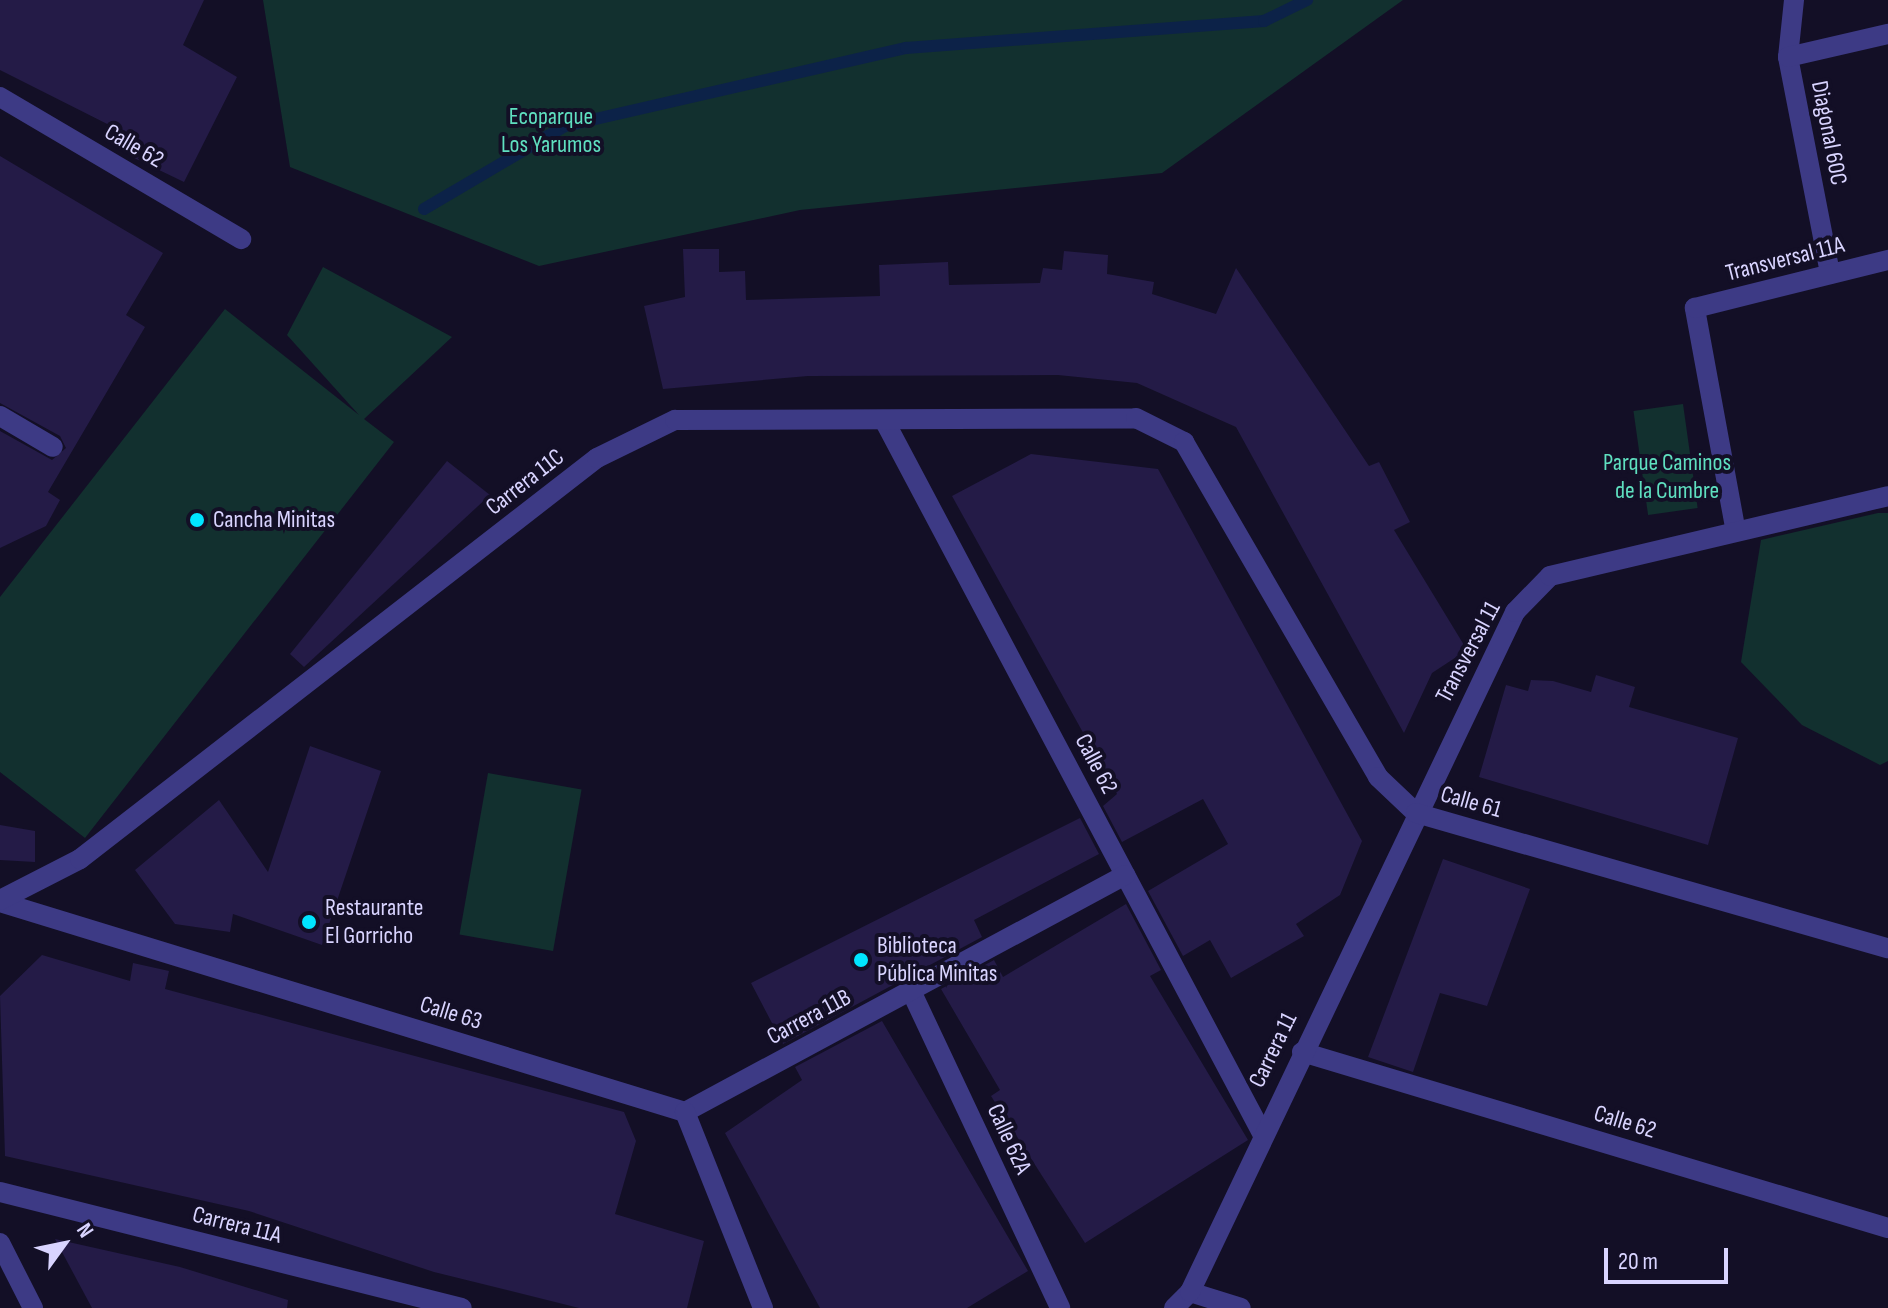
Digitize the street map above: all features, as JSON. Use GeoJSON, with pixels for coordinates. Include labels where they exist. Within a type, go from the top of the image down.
{"type":"FeatureCollection","features":[{"type":"Feature","properties":{"kind":"street","name":"Diagonal 60C"},"geometry":{"type":"LineString","coordinates":[[1794,0],[1788,57],[1830,274]]}},
{"type":"Feature","properties":{"kind":"street"},"geometry":{"type":"LineString","coordinates":[[1788,57],[1888,34]]}},
{"type":"Feature","properties":{"kind":"street","name":"Calle 62"},"geometry":{"type":"LineString","coordinates":[[0,97],[241,239]]}},
{"type":"Feature","properties":{"kind":"street","name":"Transversal 11A"},"geometry":{"type":"LineString","coordinates":[[1735,527],[1695,308],[1888,260]]}},
{"type":"Feature","properties":{"kind":"street"},"geometry":{"type":"LineString","coordinates":[[0,416],[53,447]]}},
{"type":"Feature","properties":{"kind":"street","name":"Carrera 11C"},"geometry":{"type":"LineString","coordinates":[[0,901],[80,859],[597,458],[675,420],[1136,418],[1184,442]]}},
{"type":"Feature","properties":{"kind":"street","name":"Calle 62"},"geometry":{"type":"LineString","coordinates":[[884,420],[1262,1133]]}},
{"type":"Feature","properties":{"kind":"street","name":"Calle 61"},"geometry":{"type":"LineString","coordinates":[[1184,442],[1378,777],[1416,813],[1888,948]]}},
{"type":"Feature","properties":{"kind":"street","name":"Transversal 11"},"geometry":{"type":"LineString","coordinates":[[1416,813],[1515,612],[1550,576],[1735,527],[1888,496]]}},
{"type":"Feature","properties":{"kind":"street","name":"Carrera 11"},"geometry":{"type":"LineString","coordinates":[[1174,1308],[1190,1292],[1262,1133],[1416,813]]}},
{"type":"Feature","properties":{"kind":"street","name":"Carrera 11B"},"geometry":{"type":"LineString","coordinates":[[685,1112],[912,993],[1125,875]]}},
{"type":"Feature","properties":{"kind":"street","name":"Calle 63"},"geometry":{"type":"LineString","coordinates":[[0,901],[685,1112]]}},
{"type":"Feature","properties":{"kind":"street","name":"Calle 62A"},"geometry":{"type":"LineString","coordinates":[[912,993],[1060,1308]]}},
{"type":"Feature","properties":{"kind":"street","name":"Calle 62"},"geometry":{"type":"LineString","coordinates":[[1302,1052],[1888,1228]]}},
{"type":"Feature","properties":{"kind":"street"},"geometry":{"type":"LineString","coordinates":[[685,1112],[763,1308]]}},
{"type":"Feature","properties":{"kind":"street","name":"Carrera 11A"},"geometry":{"type":"LineString","coordinates":[[0,1192],[462,1308]]}},
{"type":"Feature","properties":{"kind":"street"},"geometry":{"type":"LineString","coordinates":[[0,1243],[33,1308]]}},
{"type":"Feature","properties":{"kind":"street"},"geometry":{"type":"LineString","coordinates":[[1190,1292],[1241,1308]]}},
{"type":"Feature","properties":{"kind":"green space","name":"Ecoparque Los Yarumos"},"geometry":{"type":"Polygon","coordinates":[[[263,0],[1403,0],[1162,173],[800,210],[539,266],[290,167],[263,0]]]}},
{"type":"Feature","properties":{"kind":"green space","name":"Cancha Minitas"},"geometry":{"type":"Polygon","coordinates":[[[323,267],[452,337],[364,419],[394,442],[85,838],[0,772],[0,597],[225,309],[359,415],[287,335],[323,267]]]}},
{"type":"Feature","properties":{"kind":"green space","name":"Parque Caminos de la Cumbre"},"geometry":{"type":"Polygon","coordinates":[[[1683,404],[1698,508],[1648,515],[1633,411],[1683,404]]]}},
{"type":"Feature","properties":{"kind":"green space"},"geometry":{"type":"Polygon","coordinates":[[[1888,513],[1888,761],[1880,765],[1802,725],[1741,662],[1761,540],[1888,513]]]}},
{"type":"Feature","properties":{"kind":"green space"},"geometry":{"type":"Polygon","coordinates":[[[488,773],[582,789],[553,951],[460,935],[488,773]]]}},
{"type":"Feature","properties":{"kind":"building"},"geometry":{"type":"Polygon","coordinates":[[[0,0],[204,0],[183,45],[237,77],[184,182],[130,156],[139,140],[0,70],[0,0]]]}},
{"type":"Feature","properties":{"kind":"building"},"geometry":{"type":"Polygon","coordinates":[[[0,156],[163,253],[126,315],[145,327],[48,492],[60,500],[46,526],[0,548],[0,431],[52,460],[66,448],[60,436],[0,403],[0,156]]]}},
{"type":"Feature","properties":{"kind":"building"},"geometry":{"type":"Polygon","coordinates":[[[683,249],[719,249],[719,272],[745,271],[746,300],[880,296],[879,265],[948,262],[949,285],[1040,283],[1043,268],[1062,270],[1064,251],[1108,255],[1107,274],[1154,282],[1152,294],[1216,314],[1236,268],[1369,466],[1379,462],[1410,522],[1394,530],[1467,650],[1432,673],[1404,733],[1236,427],[1137,383],[1058,375],[808,376],[663,389],[644,306],[685,297],[683,249]]]}},
{"type":"Feature","properties":{"kind":"building"},"geometry":{"type":"Polygon","coordinates":[[[1031,454],[1158,469],[1362,841],[1340,895],[1296,924],[1304,936],[1231,978],[1210,940],[1183,956],[1148,891],[1228,844],[1203,799],[1122,842],[1103,806],[1117,794],[952,496],[1031,454]]]}},
{"type":"Feature","properties":{"kind":"building"},"geometry":{"type":"Polygon","coordinates":[[[447,461],[490,495],[304,667],[290,654],[447,461]]]}},
{"type":"Feature","properties":{"kind":"building"},"geometry":{"type":"Polygon","coordinates":[[[1596,675],[1635,687],[1629,707],[1738,738],[1708,845],[1479,777],[1506,685],[1528,691],[1531,680],[1553,681],[1591,692],[1596,675]]]}},
{"type":"Feature","properties":{"kind":"building"},"geometry":{"type":"Polygon","coordinates":[[[310,746],[381,771],[322,945],[233,914],[230,932],[175,924],[135,870],[219,800],[268,872],[310,746]]]}},
{"type":"Feature","properties":{"kind":"building"},"geometry":{"type":"Polygon","coordinates":[[[1080,818],[1099,854],[974,920],[982,937],[783,1044],[751,983],[1080,818]]]}},
{"type":"Feature","properties":{"kind":"building"},"geometry":{"type":"Polygon","coordinates":[[[0,825],[35,831],[35,862],[0,860],[0,825]]]}},
{"type":"Feature","properties":{"kind":"building"},"geometry":{"type":"Polygon","coordinates":[[[1443,859],[1530,889],[1487,1006],[1440,993],[1413,1072],[1368,1057],[1443,859]]]}},
{"type":"Feature","properties":{"kind":"building"},"geometry":{"type":"Polygon","coordinates":[[[1126,904],[1161,970],[1150,976],[1248,1140],[1085,1243],[991,1096],[1000,1090],[941,989],[994,960],[1003,977],[1126,904]]]}},
{"type":"Feature","properties":{"kind":"building"},"geometry":{"type":"Polygon","coordinates":[[[42,955],[130,981],[133,963],[169,971],[165,989],[624,1112],[636,1141],[615,1214],[704,1241],[687,1308],[579,1308],[434,1272],[249,1211],[5,1156],[0,996],[42,955]]]}},
{"type":"Feature","properties":{"kind":"building"},"geometry":{"type":"Polygon","coordinates":[[[882,1021],[1028,1271],[967,1308],[820,1308],[725,1133],[802,1080],[795,1067],[882,1021]]]}},
{"type":"Feature","properties":{"kind":"building"},"geometry":{"type":"Polygon","coordinates":[[[55,1239],[180,1267],[288,1300],[287,1308],[92,1308],[55,1239]]]}},
{"type":"Feature","properties":{"kind":"waterway"},"geometry":{"type":"LineString","coordinates":[[424,209],[565,126],[906,48],[1264,21],[1307,0]]}},
{"type":"Feature","properties":{"kind":"place","name":"Cancha Minitas"},"geometry":{"type":"Point","coordinates":[197,520]}},
{"type":"Feature","properties":{"kind":"place","name":"Restaurante El Gorricho"},"geometry":{"type":"Point","coordinates":[309,922]}},
{"type":"Feature","properties":{"kind":"place","name":"Biblioteca Pública Minitas"},"geometry":{"type":"Point","coordinates":[861,960]}}]}
